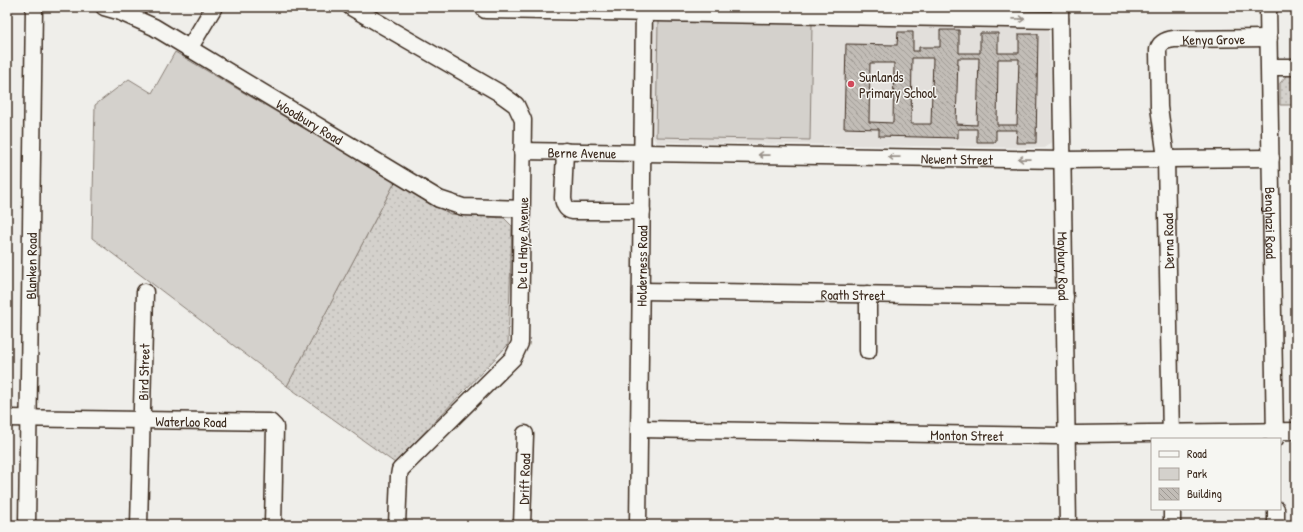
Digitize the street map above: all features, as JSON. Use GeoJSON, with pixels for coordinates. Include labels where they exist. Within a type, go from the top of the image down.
{"type":"FeatureCollection","features":[{"type":"Feature","properties":{"kind":"street","name":"Blanken Road"},"geometry":{"type":"LineString","coordinates":[[27,525],[34,7]]}},
{"type":"Feature","properties":{"kind":"street","name":"Woodbury Road"},"geometry":{"type":"LineString","coordinates":[[104,7],[118,11],[154,27],[439,199],[463,207],[522,209]]}},
{"type":"Feature","properties":{"kind":"street"},"geometry":{"type":"LineString","coordinates":[[189,49],[214,7]]}},
{"type":"Feature","properties":{"kind":"street","name":"De La Haye Avenue"},"geometry":{"type":"LineString","coordinates":[[351,7],[498,92],[516,106],[523,120],[519,348],[513,358],[400,470],[398,476],[397,525]]}},
{"type":"Feature","properties":{"kind":"street","name":"Benghazi Road"},"geometry":{"type":"LineString","coordinates":[[1268,7],[1275,435]]}},
{"type":"Feature","properties":{"kind":"street"},"geometry":{"type":"LineString","coordinates":[[485,10],[1060,14]]}},
{"type":"Feature","properties":{"kind":"street","name":"Holderness Road"},"geometry":{"type":"LineString","coordinates":[[638,525],[644,10]]}},
{"type":"Feature","properties":{"kind":"street","name":"Maybury Road"},"geometry":{"type":"LineString","coordinates":[[1060,14],[1068,525]]}},
{"type":"Feature","properties":{"kind":"street","name":"Kenya Grove"},"geometry":{"type":"LineString","coordinates":[[1160,45],[1165,41],[1174,39],[1269,38]]}},
{"type":"Feature","properties":{"kind":"street","name":"Derna Road"},"geometry":{"type":"LineString","coordinates":[[1160,45],[1158,54],[1159,107],[1166,158],[1171,436]]}},
{"type":"Feature","properties":{"kind":"street"},"geometry":{"type":"LineString","coordinates":[[1270,67],[1296,67]]}},
{"type":"Feature","properties":{"kind":"street","name":"Berne Avenue"},"geometry":{"type":"LineString","coordinates":[[522,151],[642,153]]}},
{"type":"Feature","properties":{"kind":"street"},"geometry":{"type":"LineString","coordinates":[[565,151],[563,198],[564,204],[567,208],[573,211],[642,211]]}},
{"type":"Feature","properties":{"kind":"street","name":"Newent Street"},"geometry":{"type":"LineString","coordinates":[[642,153],[1063,160],[1270,158]]}},
{"type":"Feature","properties":{"kind":"street","name":"Roath Street"},"geometry":{"type":"LineString","coordinates":[[641,291],[1065,297]]}},
{"type":"Feature","properties":{"kind":"street","name":"Bird Street"},"geometry":{"type":"LineString","coordinates":[[139,525],[145,292]]}},
{"type":"Feature","properties":{"kind":"street"},"geometry":{"type":"LineString","coordinates":[[868,294],[868,352]]}},
{"type":"Feature","properties":{"kind":"street","name":"Waterloo Road"},"geometry":{"type":"LineString","coordinates":[[7,418],[272,423],[275,427],[273,525]]}},
{"type":"Feature","properties":{"kind":"street","name":"Monton Street"},"geometry":{"type":"LineString","coordinates":[[639,429],[1042,436],[1275,435],[1296,431]]}},
{"type":"Feature","properties":{"kind":"street","name":"Drift Road"},"geometry":{"type":"LineString","coordinates":[[522,525],[525,434]]}},
{"type":"Feature","properties":{"kind":"street"},"geometry":{"type":"LineString","coordinates":[[1172,510],[1172,525]]}},
{"type":"Feature","properties":{"kind":"street"},"geometry":{"type":"LineString","coordinates":[[1276,510],[1276,525]]}},
{"type":"Feature","properties":{"kind":"shaded area","name":"Sunlands Primary School"},"geometry":{"type":"Polygon","coordinates":[[[658,18],[1043,25],[1049,32],[1052,141],[1045,148],[657,142],[650,135],[651,25],[658,18]]]}},
{"type":"Feature","properties":{"kind":"green space"},"geometry":{"type":"Polygon","coordinates":[[[658,21],[812,24],[810,140],[656,137],[658,21]]]}},
{"type":"Feature","properties":{"kind":"green space"},"geometry":{"type":"Polygon","coordinates":[[[175,52],[395,182],[287,386],[92,238],[95,105],[129,79],[152,93],[175,52]]]}},
{"type":"Feature","properties":{"kind":"green space"},"geometry":{"type":"Polygon","coordinates":[[[1287,75],[1296,75],[1296,105],[1280,105],[1280,83],[1287,75]]]}},
{"type":"Feature","properties":{"kind":"green space"},"geometry":{"type":"Polygon","coordinates":[[[395,182],[450,214],[504,218],[512,226],[508,345],[395,463],[287,386],[395,182]]]}},
{"type":"Feature","properties":{"kind":"building"},"geometry":{"type":"Polygon","coordinates":[[[940,30],[959,30],[959,53],[980,53],[980,33],[998,33],[998,53],[1019,53],[1019,34],[1038,34],[1036,143],[1016,143],[1017,130],[996,130],[996,142],[977,142],[977,129],[958,129],[958,138],[879,136],[879,129],[844,128],[846,44],[897,45],[898,32],[913,32],[913,51],[919,51],[919,47],[940,47],[940,30]],[[912,58],[911,124],[931,124],[933,58],[912,58]],[[958,58],[956,124],[977,125],[979,58],[958,58]],[[998,59],[997,125],[1017,125],[1019,59],[998,59]],[[870,63],[869,122],[893,123],[894,63],[870,63]]]}},
{"type":"Feature","properties":{"kind":"place","name":"Sunlands Primary School"},"geometry":{"type":"Point","coordinates":[851,84]}}]}
